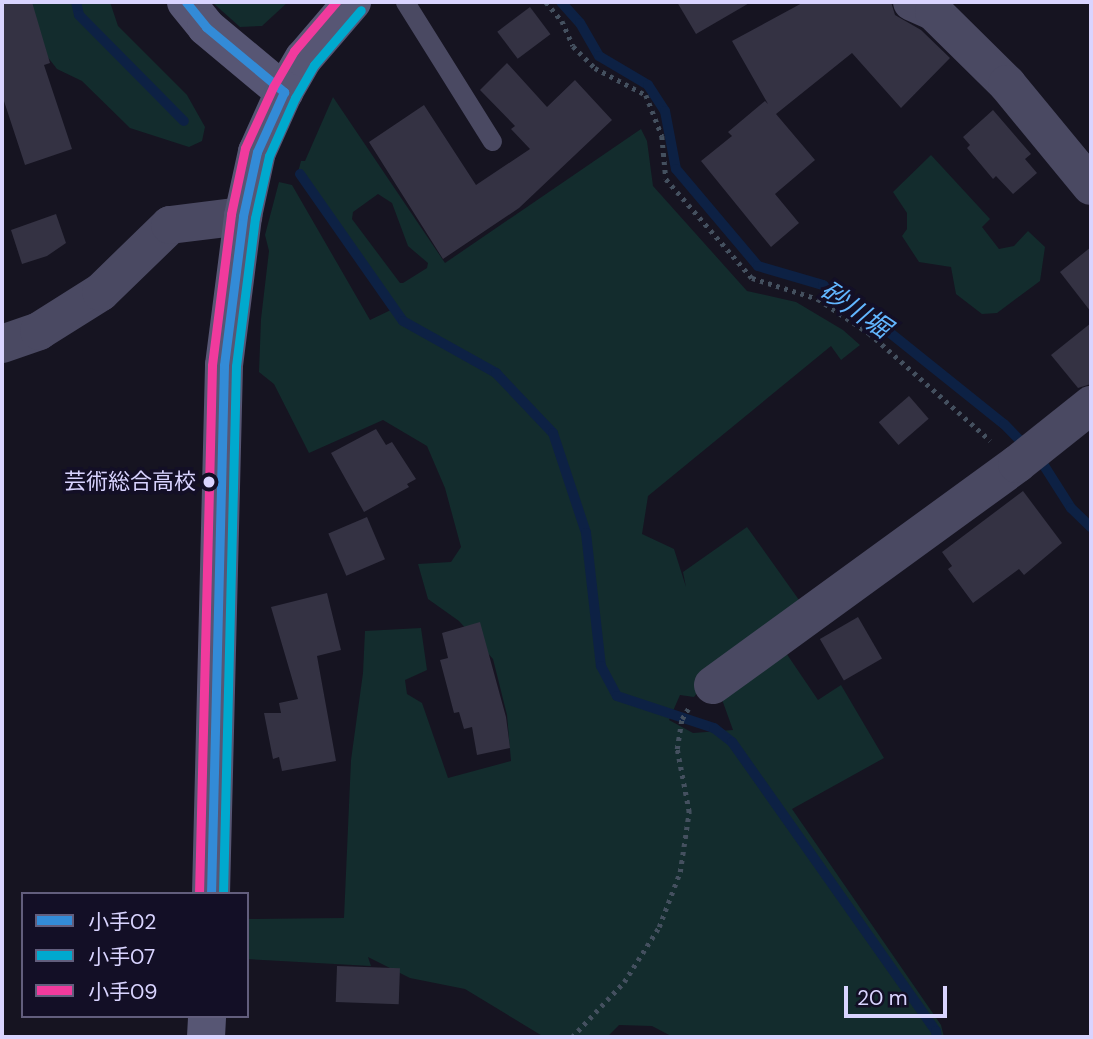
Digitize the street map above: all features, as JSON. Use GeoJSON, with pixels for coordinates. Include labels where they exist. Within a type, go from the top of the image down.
{"type":"FeatureCollection","features":[{"type":"Feature","properties":{"kind":"main road"},"geometry":{"type":"LineString","coordinates":[[186,2],[276,107]]}},
{"type":"Feature","properties":{"kind":"main road"},"geometry":{"type":"LineString","coordinates":[[211,892],[224,365],[243,216],[257,152],[276,107],[304,58],[352,2]]}},
{"type":"Feature","properties":{"kind":"main road"},"geometry":{"type":"LineString","coordinates":[[206,1018],[206,1037]]}},
{"type":"Feature","properties":{"kind":"street"},"geometry":{"type":"LineString","coordinates":[[912,2],[934,12],[1007,84],[1091,186]]}},
{"type":"Feature","properties":{"kind":"street"},"geometry":{"type":"LineString","coordinates":[[2,344],[38,331],[101,292],[170,225],[243,216]]}},
{"type":"Feature","properties":{"kind":"street"},"geometry":{"type":"LineString","coordinates":[[713,685],[1031,453],[1091,405]]}},
{"type":"Feature","properties":{"kind":"lane"},"geometry":{"type":"LineString","coordinates":[[405,2],[492,141]]}},
{"type":"Feature","properties":{"kind":"path"},"geometry":{"type":"LineString","coordinates":[[547,2],[562,22],[573,46],[595,68],[646,94],[662,136],[666,179],[752,278],[818,299],[869,333],[1031,453]]}},
{"type":"Feature","properties":{"kind":"path"},"geometry":{"type":"LineString","coordinates":[[572,1037],[624,982],[659,928],[680,872],[689,812],[677,749],[683,718]]}},
{"type":"Feature","properties":{"kind":"green space"},"geometry":{"type":"Polygon","coordinates":[[[27,2],[110,2],[118,26],[187,95],[205,127],[202,141],[189,147],[130,128],[82,81],[57,69],[36,42],[27,2]]]}},
{"type":"Feature","properties":{"kind":"green space"},"geometry":{"type":"Polygon","coordinates":[[[212,2],[288,2],[262,26],[240,27],[212,2]]]}},
{"type":"Feature","properties":{"kind":"green space"},"geometry":{"type":"Polygon","coordinates":[[[333,97],[445,263],[641,129],[647,141],[653,186],[747,291],[796,302],[843,330],[860,345],[841,360],[831,346],[648,496],[642,534],[674,549],[686,587],[683,572],[747,527],[804,607],[704,684],[694,697],[680,695],[669,720],[693,733],[733,730],[720,694],[784,650],[818,700],[841,685],[884,758],[792,809],[941,1025],[944,1037],[673,1037],[652,1026],[619,1025],[607,1037],[544,1037],[465,989],[410,978],[368,957],[371,966],[248,959],[248,919],[344,918],[351,760],[363,673],[365,631],[421,628],[427,670],[405,680],[407,694],[422,703],[448,778],[511,761],[507,715],[493,659],[459,621],[428,599],[418,564],[451,562],[461,547],[445,488],[427,446],[383,420],[309,453],[274,384],[259,372],[261,319],[269,251],[265,235],[279,182],[292,185],[370,320],[395,308],[297,176],[301,161],[305,161],[333,97]],[[378,194],[353,212],[352,219],[400,283],[427,268],[428,263],[408,246],[392,203],[378,194]]]}},
{"type":"Feature","properties":{"kind":"green space"},"geometry":{"type":"Polygon","coordinates":[[[931,155],[990,219],[982,227],[999,249],[1014,246],[1028,231],[1045,247],[1040,281],[997,313],[982,314],[956,294],[951,267],[919,262],[902,236],[907,229],[907,213],[893,192],[931,155]]]}},
{"type":"Feature","properties":{"kind":"building"},"geometry":{"type":"Polygon","coordinates":[[[2,2],[32,2],[50,63],[44,65],[72,149],[25,165],[2,95],[2,2]]]}},
{"type":"Feature","properties":{"kind":"building"},"geometry":{"type":"Polygon","coordinates":[[[677,2],[751,2],[696,34],[677,2]]]}},
{"type":"Feature","properties":{"kind":"building"},"geometry":{"type":"Polygon","coordinates":[[[804,2],[891,2],[895,15],[921,30],[950,58],[901,108],[852,53],[776,114],[815,160],[775,194],[799,223],[771,247],[701,161],[732,136],[728,132],[765,101],[768,104],[732,41],[804,2]]]}},
{"type":"Feature","properties":{"kind":"building"},"geometry":{"type":"Polygon","coordinates":[[[530,7],[550,34],[518,59],[497,32],[530,7]]]}},
{"type":"Feature","properties":{"kind":"building"},"geometry":{"type":"Polygon","coordinates":[[[507,63],[547,107],[575,80],[612,120],[519,208],[443,259],[369,142],[424,105],[476,185],[530,149],[511,129],[515,126],[480,90],[507,63]]]}},
{"type":"Feature","properties":{"kind":"building"},"geometry":{"type":"Polygon","coordinates":[[[993,110],[1031,154],[1025,159],[1037,173],[1013,194],[996,176],[993,179],[967,148],[970,145],[963,137],[993,110]]]}},
{"type":"Feature","properties":{"kind":"building"},"geometry":{"type":"Polygon","coordinates":[[[56,214],[66,243],[47,256],[22,264],[11,230],[56,214]]]}},
{"type":"Feature","properties":{"kind":"building"},"geometry":{"type":"Polygon","coordinates":[[[1091,247],[1091,312],[1060,272],[1091,247]]]}},
{"type":"Feature","properties":{"kind":"building"},"geometry":{"type":"Polygon","coordinates":[[[1091,323],[1091,384],[1078,388],[1051,355],[1091,323]]]}},
{"type":"Feature","properties":{"kind":"building"},"geometry":{"type":"Polygon","coordinates":[[[909,396],[929,419],[898,445],[879,422],[909,396]]]}},
{"type":"Feature","properties":{"kind":"building"},"geometry":{"type":"Polygon","coordinates":[[[376,429],[386,445],[392,442],[416,479],[407,484],[409,487],[364,512],[331,453],[376,429]]]}},
{"type":"Feature","properties":{"kind":"building"},"geometry":{"type":"Polygon","coordinates":[[[1023,491],[1062,543],[1024,575],[1019,569],[973,603],[948,569],[952,566],[942,552],[1023,491]]]}},
{"type":"Feature","properties":{"kind":"building"},"geometry":{"type":"Polygon","coordinates":[[[367,517],[385,559],[346,576],[328,533],[367,517]]]}},
{"type":"Feature","properties":{"kind":"building"},"geometry":{"type":"Polygon","coordinates":[[[327,593],[341,650],[317,656],[336,761],[282,771],[279,757],[273,759],[264,713],[281,713],[279,703],[298,699],[271,607],[327,593]]]}},
{"type":"Feature","properties":{"kind":"building"},"geometry":{"type":"Polygon","coordinates":[[[858,617],[882,659],[844,681],[820,639],[858,617]]]}},
{"type":"Feature","properties":{"kind":"building"},"geometry":{"type":"Polygon","coordinates":[[[480,622],[506,717],[510,748],[477,755],[472,727],[464,729],[459,712],[454,713],[440,660],[448,658],[442,633],[480,622]]]}},
{"type":"Feature","properties":{"kind":"building"},"geometry":{"type":"Polygon","coordinates":[[[337,966],[400,968],[399,1004],[336,1002],[337,966]]]}},
{"type":"Feature","properties":{"kind":"waterway"},"geometry":{"type":"LineString","coordinates":[[76,2],[79,15],[184,121]]}},
{"type":"Feature","properties":{"kind":"waterway","name":"砂川堀"},"geometry":{"type":"LineString","coordinates":[[561,2],[580,23],[599,56],[648,85],[665,111],[676,169],[758,266],[823,285],[879,324],[1004,424],[1043,464],[1071,508],[1091,527]]}},
{"type":"Feature","properties":{"kind":"waterway"},"geometry":{"type":"LineString","coordinates":[[300,174],[403,321],[496,373],[553,433],[586,533],[601,666],[617,696],[714,728],[732,742],[936,1031],[937,1037]]}},
{"type":"Feature","properties":{"kind":"transit line","name":"小手02"},"geometry":{"type":"LineString","coordinates":[[186,2],[206,27],[284,92]]}},
{"type":"Feature","properties":{"kind":"transit line","name":"小手09"},"geometry":{"type":"LineString","coordinates":[[199,892],[212,365],[231,214],[245,148],[273,87],[294,51],[336,2]]}},
{"type":"Feature","properties":{"kind":"transit line","name":"小手07"},"geometry":{"type":"LineString","coordinates":[[223,892],[236,366],[255,218],[269,156],[295,98],[314,65],[361,10]]}},
{"type":"Feature","properties":{"kind":"transit line","name":"小手02"},"geometry":{"type":"LineString","coordinates":[[211,892],[224,365],[243,216],[257,152],[284,92]]}},
{"type":"Feature","properties":{"kind":"place","name":"芸術総合高校"},"geometry":{"type":"Point","coordinates":[209,482]}}]}
